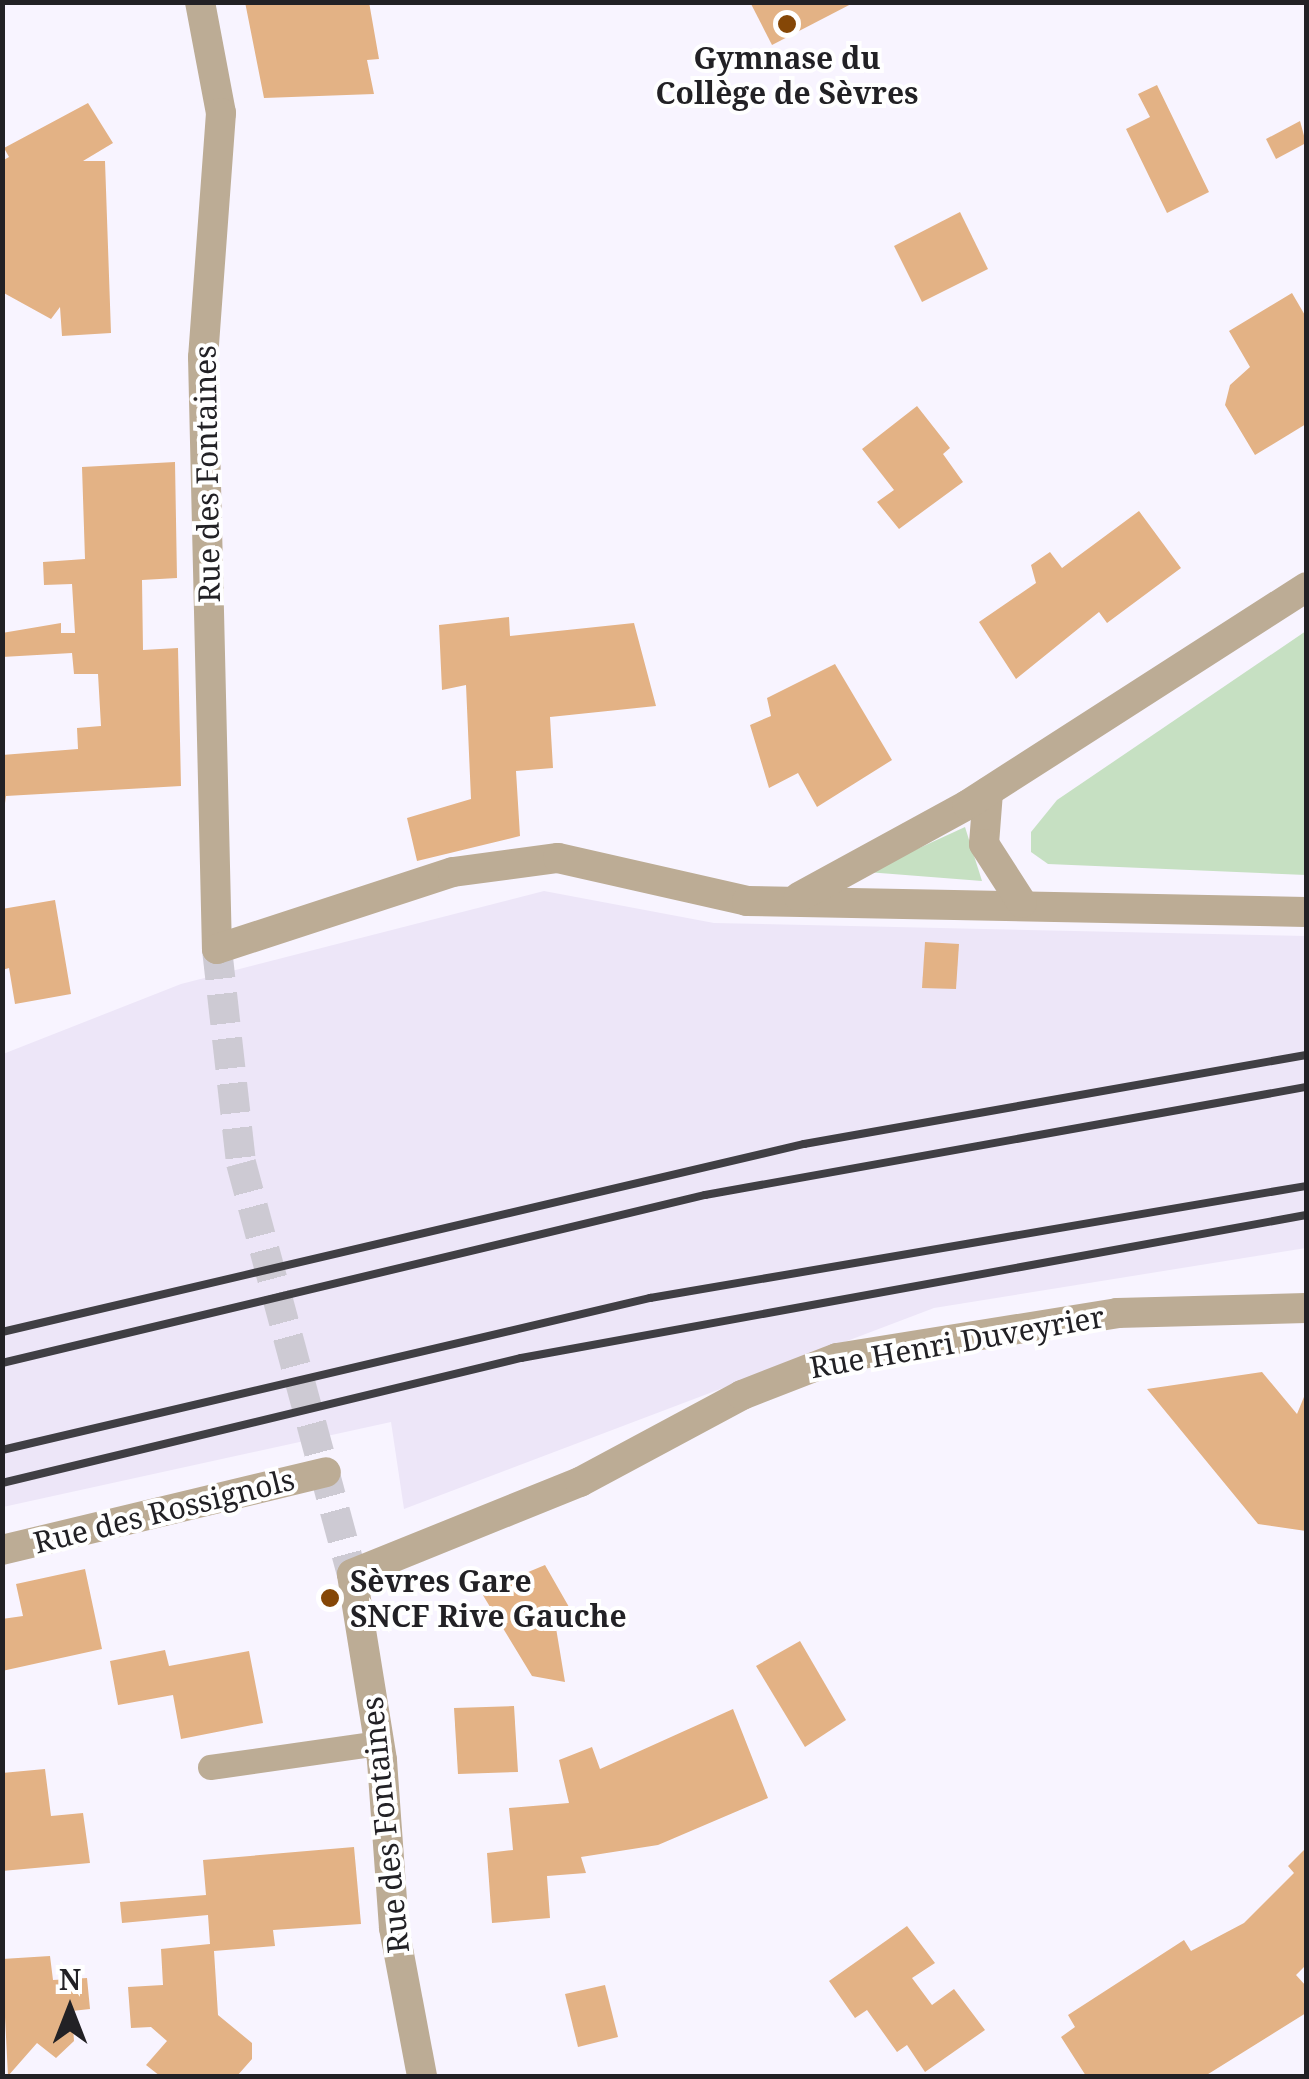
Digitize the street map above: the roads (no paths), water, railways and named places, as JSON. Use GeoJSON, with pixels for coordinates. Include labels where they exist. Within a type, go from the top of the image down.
{"type":"FeatureCollection","features":[{"type":"Feature","properties":{"kind":"street","name":"Rue des Fontaines"},"geometry":{"type":"LineString","coordinates":[[200,2],[221,112],[203,357],[217,949],[453,872],[558,858],[720,897],[796,898]]}},
{"type":"Feature","properties":{"kind":"street"},"geometry":{"type":"LineString","coordinates":[[796,898],[988,792],[1306,587]]}},
{"type":"Feature","properties":{"kind":"street"},"geometry":{"type":"LineString","coordinates":[[988,792],[984,844],[1022,903]]}},
{"type":"Feature","properties":{"kind":"street"},"geometry":{"type":"LineString","coordinates":[[796,898],[1306,912]]}},
{"type":"Feature","properties":{"kind":"street","name":"Rue Henri Duveyrier"},"geometry":{"type":"LineString","coordinates":[[352,1574],[580,1482],[795,1371],[1117,1313],[1306,1308]]}},
{"type":"Feature","properties":{"kind":"street","name":"Rue des Rossignols"},"geometry":{"type":"LineString","coordinates":[[2,1550],[326,1472]]}},
{"type":"Feature","properties":{"kind":"street","name":"Rue des Fontaines"},"geometry":{"type":"LineString","coordinates":[[352,1574],[380,1743],[394,1928],[422,2076]]}},
{"type":"Feature","properties":{"kind":"lane"},"geometry":{"type":"LineString","coordinates":[[210,1767],[380,1743]]}},
{"type":"Feature","properties":{"kind":"tunnel"},"geometry":{"type":"LineString","coordinates":[[217,949],[241,1163],[352,1574]]}},
{"type":"Feature","properties":{"kind":"railway"},"geometry":{"type":"LineString","coordinates":[[2,1332],[804,1144],[1306,1055]]}},
{"type":"Feature","properties":{"kind":"railway"},"geometry":{"type":"LineString","coordinates":[[2,1363],[705,1195],[1306,1087]]}},
{"type":"Feature","properties":{"kind":"railway"},"geometry":{"type":"LineString","coordinates":[[2,1450],[650,1298],[1306,1186]]}},
{"type":"Feature","properties":{"kind":"railway"},"geometry":{"type":"LineString","coordinates":[[2,1483],[521,1358],[1306,1215]]}},
{"type":"Feature","properties":{"kind":"place","name":"Gymnase du Collège de Sèvres"},"geometry":{"type":"Point","coordinates":[787,24]}},
{"type":"Feature","properties":{"kind":"place","name":"Sèvres Gare SNCF Rive Gauche"},"geometry":{"type":"Point","coordinates":[330,1598]}}]}
